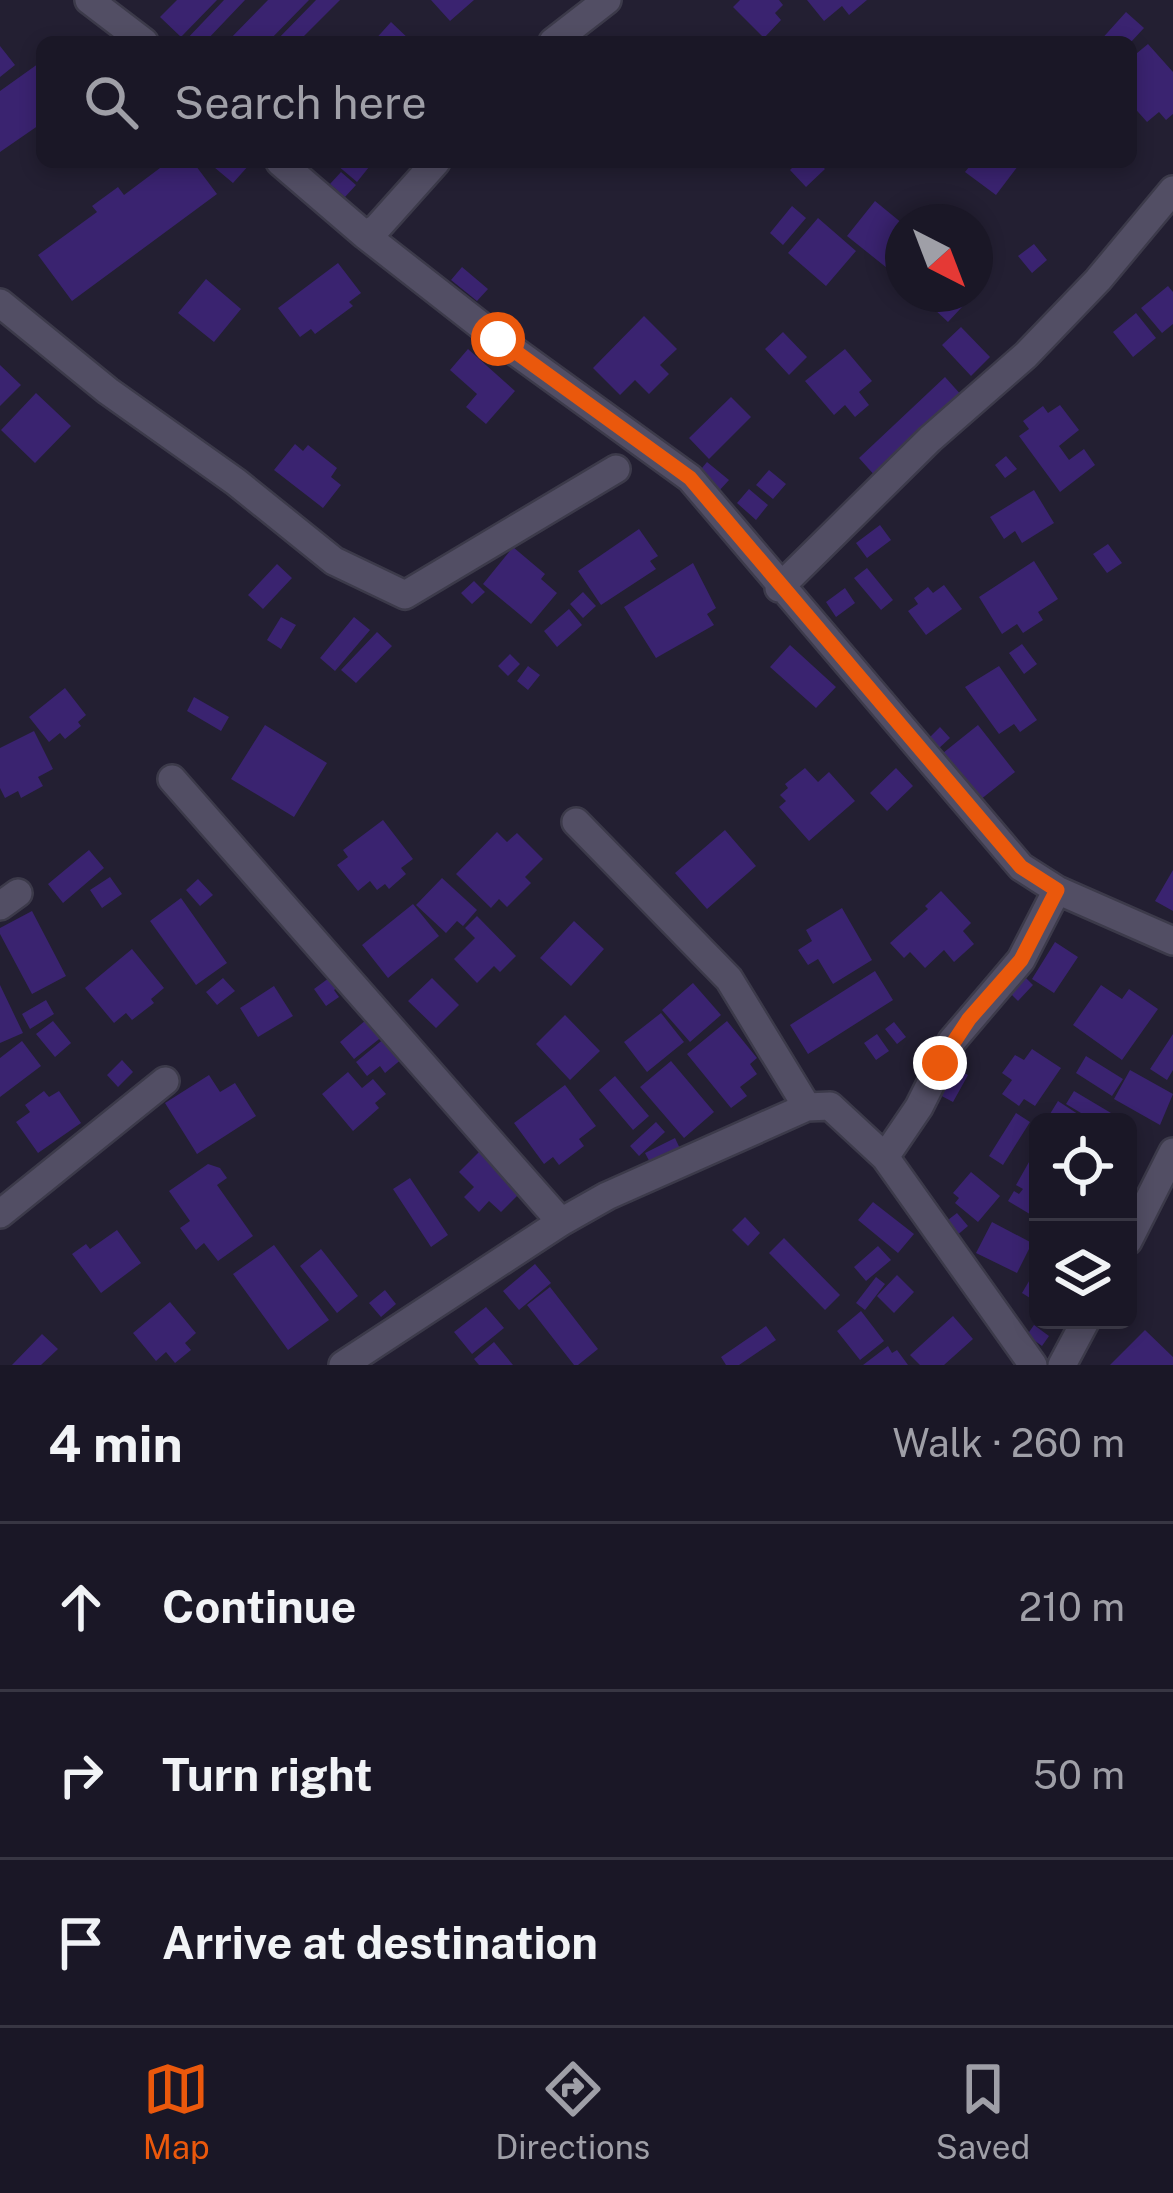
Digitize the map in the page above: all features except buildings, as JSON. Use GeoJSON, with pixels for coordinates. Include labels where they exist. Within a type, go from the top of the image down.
{"type":"FeatureCollection","features":[{"type":"Feature","properties":{"kind":"street"},"geometry":{"type":"LineString","coordinates":[[89,0],[135,36]]}},
{"type":"Feature","properties":{"kind":"street"},"geometry":{"type":"LineString","coordinates":[[561,36],[607,0]]}},
{"type":"Feature","properties":{"kind":"street"},"geometry":{"type":"LineString","coordinates":[[287,168],[365,236],[575,398],[690,478],[1021,867],[1057,890],[1173,941]]}},
{"type":"Feature","properties":{"kind":"street"},"geometry":{"type":"LineString","coordinates":[[365,236],[431,168]]}},
{"type":"Feature","properties":{"kind":"street"},"geometry":{"type":"LineString","coordinates":[[779,588],[930,439],[1026,355],[1173,190]]}},
{"type":"Feature","properties":{"kind":"street"},"geometry":{"type":"LineString","coordinates":[[0,303],[108,391],[236,482],[334,561],[405,595],[616,469]]}},
{"type":"Feature","properties":{"kind":"street"},"geometry":{"type":"LineString","coordinates":[[172,778],[561,1222]]}},
{"type":"Feature","properties":{"kind":"street"},"geometry":{"type":"LineString","coordinates":[[575,822],[729,979],[807,1107]]}},
{"type":"Feature","properties":{"kind":"street"},"geometry":{"type":"LineString","coordinates":[[885,1157],[919,1108],[952,1041],[1021,960],[1057,890]]}},
{"type":"Feature","properties":{"kind":"street"},"geometry":{"type":"LineString","coordinates":[[0,1214],[166,1081]]}},
{"type":"Feature","properties":{"kind":"street"},"geometry":{"type":"LineString","coordinates":[[344,1365],[607,1196],[807,1107],[830,1106],[885,1157],[1033,1365]]}},
{"type":"Feature","properties":{"kind":"street"},"geometry":{"type":"LineString","coordinates":[[1137,1223],[1173,1152]]}},
{"type":"Feature","properties":{"kind":"street"},"geometry":{"type":"LineString","coordinates":[[1062,1365],[1081,1329]]}},
{"type":"Feature","properties":{"kind":"route"},"geometry":{"type":"LineString","coordinates":[[498,339],[690,478],[1021,867],[1057,890],[1021,960],[969,1019],[940,1063]]}}]}
